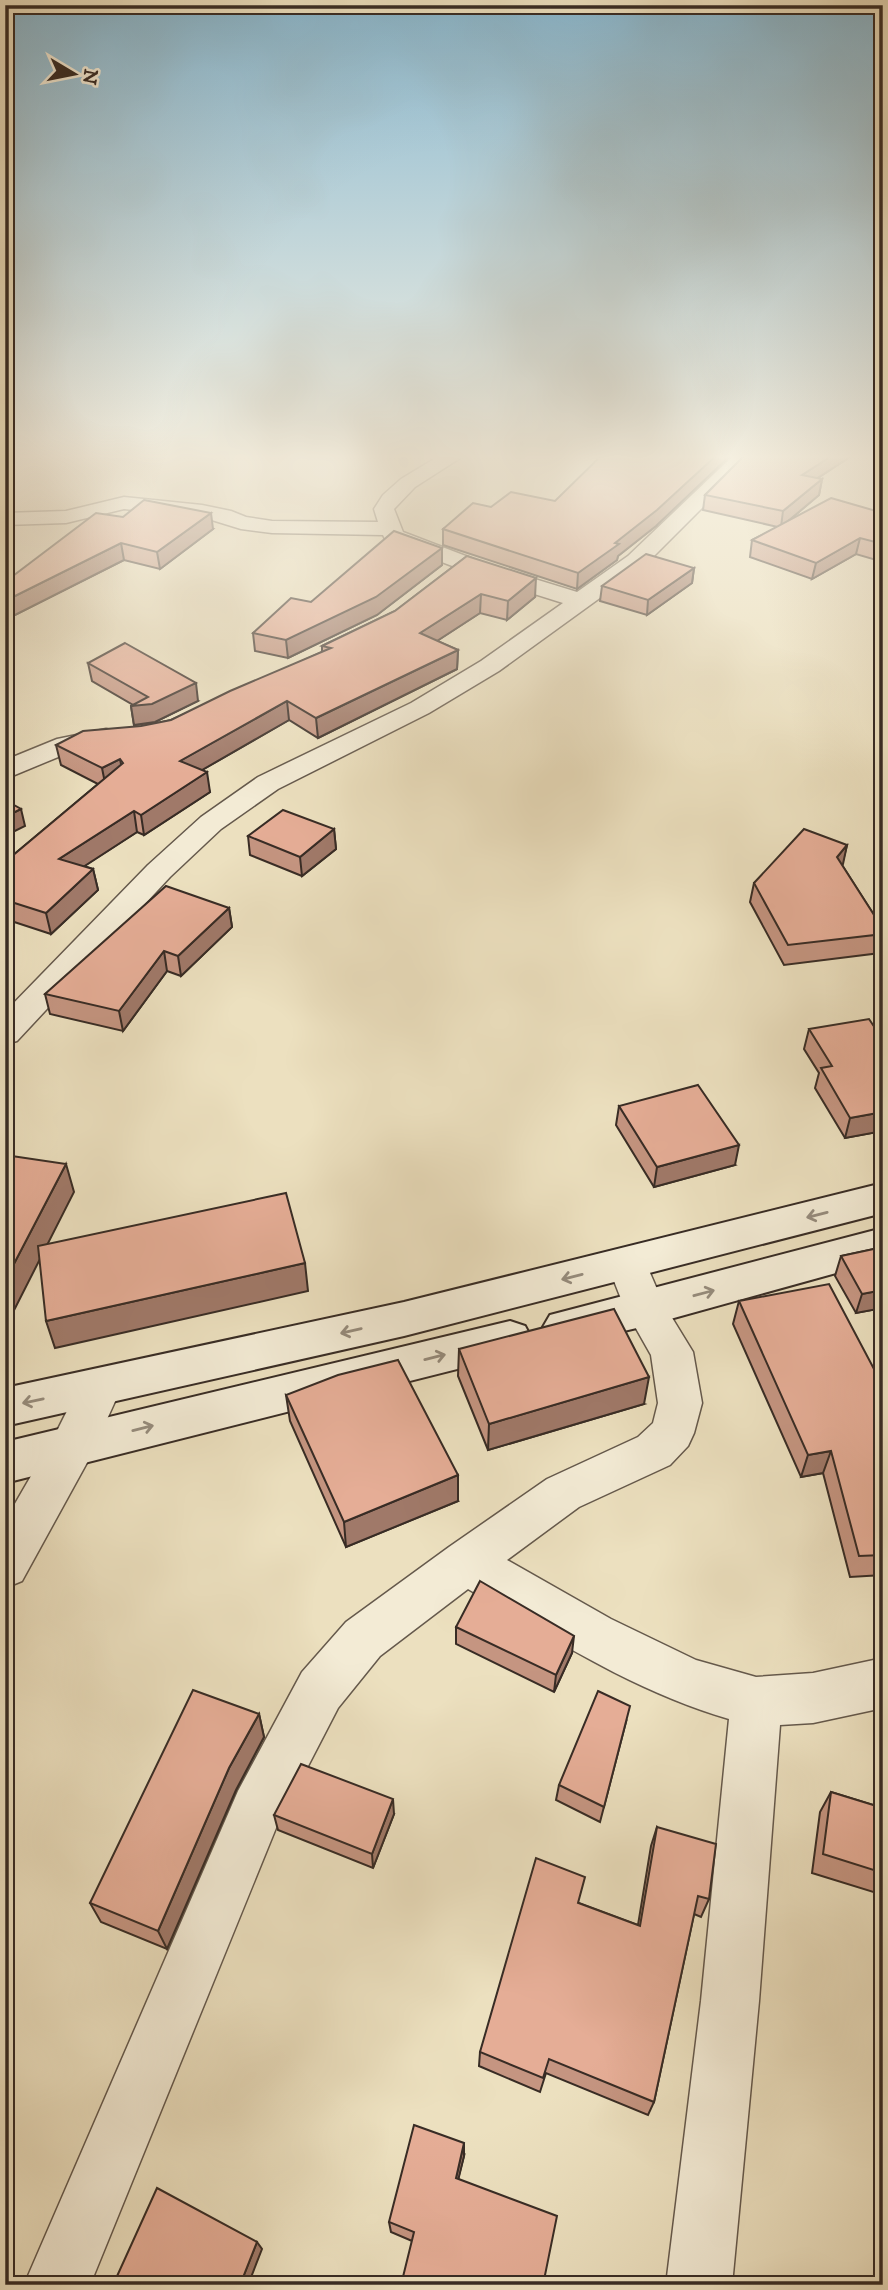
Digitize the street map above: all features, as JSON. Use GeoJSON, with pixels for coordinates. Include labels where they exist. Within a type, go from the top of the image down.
{"type":"FeatureCollection","features":[{"type":"Feature","properties":{"kind":"main road"},"geometry":{"type":"LineString","coordinates":[[5,1407],[404,1319],[883,1198]]}},
{"type":"Feature","properties":{"kind":"main road"},"geometry":{"type":"LineString","coordinates":[[5,1463],[645,1309],[883,1244]]}},
{"type":"Feature","properties":{"kind":"street"},"geometry":{"type":"LineString","coordinates":[[455,560],[581,601]]}},
{"type":"Feature","properties":{"kind":"street"},"geometry":{"type":"LineString","coordinates":[[5,1033],[150,881],[211,823],[268,783],[420,708],[467,680],[637,560]]}},
{"type":"Feature","properties":{"kind":"street"},"geometry":{"type":"LineString","coordinates":[[437,583],[463,563]]}},
{"type":"Feature","properties":{"kind":"street"},"geometry":{"type":"LineString","coordinates":[[5,771],[40,753],[79,740],[125,736]]}},
{"type":"Feature","properties":{"kind":"street"},"geometry":{"type":"LineString","coordinates":[[57,2285],[257,1810],[320,1690],[363,1639],[466,1562],[563,1493],[654,1451],[673,1433],[680,1403],[671,1352],[645,1309],[627,1263]]}},
{"type":"Feature","properties":{"kind":"street"},"geometry":{"type":"LineString","coordinates":[[5,1566],[73,1445],[101,1386]]}},
{"type":"Feature","properties":{"kind":"street"},"geometry":{"type":"LineString","coordinates":[[466,1562],[594,1636],[689,1683],[756,1702],[813,1698],[883,1683]]}},
{"type":"Feature","properties":{"kind":"street"},"geometry":{"type":"LineString","coordinates":[[699,2285],[730,2001],[756,1702]]}},
{"type":"Feature","properties":{"kind":"building"},"geometry":{"type":"Polygon","coordinates":[[[34,560],[87,560],[7,600],[5,582],[34,560]]]}},
{"type":"Feature","properties":{"kind":"building"},"geometry":{"type":"Polygon","coordinates":[[[360,560],[426,560],[376,597],[286,640],[253,633],[291,598],[311,602],[360,560]]]}},
{"type":"Feature","properties":{"kind":"building"},"geometry":{"type":"Polygon","coordinates":[[[462,560],[479,560],[536,578],[508,601],[481,594],[420,633],[458,650],[316,718],[287,701],[180,761],[207,772],[141,815],[134,811],[59,859],[93,869],[46,913],[5,900],[5,862],[123,763],[120,759],[102,768],[56,745],[83,731],[141,726],[171,720],[230,691],[331,648],[322,646],[395,611],[462,560]]]}},
{"type":"Feature","properties":{"kind":"building"},"geometry":{"type":"Polygon","coordinates":[[[538,560],[597,560],[578,573],[538,560]]]}},
{"type":"Feature","properties":{"kind":"building"},"geometry":{"type":"Polygon","coordinates":[[[638,560],[666,560],[694,568],[648,600],[602,586],[638,560]]]}},
{"type":"Feature","properties":{"kind":"building"},"geometry":{"type":"Polygon","coordinates":[[[125,643],[196,683],[152,704],[131,706],[148,697],[88,663],[125,643]]]}},
{"type":"Feature","properties":{"kind":"building"},"geometry":{"type":"Polygon","coordinates":[[[5,800],[21,809],[5,817],[5,800]]]}},
{"type":"Feature","properties":{"kind":"building"},"geometry":{"type":"Polygon","coordinates":[[[283,810],[334,829],[300,857],[248,836],[283,810]]]}},
{"type":"Feature","properties":{"kind":"building"},"geometry":{"type":"Polygon","coordinates":[[[804,829],[847,845],[837,857],[883,929],[883,934],[788,945],[754,883],[804,829]]]}},
{"type":"Feature","properties":{"kind":"building"},"geometry":{"type":"Polygon","coordinates":[[[166,886],[229,908],[178,956],[164,951],[119,1011],[45,994],[166,886]]]}},
{"type":"Feature","properties":{"kind":"building"},"geometry":{"type":"Polygon","coordinates":[[[869,1019],[883,1040],[883,1112],[850,1118],[821,1068],[832,1066],[809,1029],[869,1019]]]}},
{"type":"Feature","properties":{"kind":"building"},"geometry":{"type":"Polygon","coordinates":[[[698,1085],[739,1145],[657,1167],[619,1106],[698,1085]]]}},
{"type":"Feature","properties":{"kind":"building"},"geometry":{"type":"Polygon","coordinates":[[[5,1155],[66,1164],[5,1281],[5,1155]]]}},
{"type":"Feature","properties":{"kind":"building"},"geometry":{"type":"Polygon","coordinates":[[[286,1193],[305,1263],[46,1321],[38,1246],[286,1193]]]}},
{"type":"Feature","properties":{"kind":"building"},"geometry":{"type":"Polygon","coordinates":[[[883,1247],[883,1290],[862,1294],[841,1256],[883,1247]]]}},
{"type":"Feature","properties":{"kind":"building"},"geometry":{"type":"Polygon","coordinates":[[[829,1284],[883,1386],[883,1555],[859,1556],[831,1451],[808,1455],[739,1301],[829,1284]]]}},
{"type":"Feature","properties":{"kind":"building"},"geometry":{"type":"Polygon","coordinates":[[[614,1309],[649,1377],[489,1424],[459,1349],[614,1309]]]}},
{"type":"Feature","properties":{"kind":"building"},"geometry":{"type":"Polygon","coordinates":[[[398,1360],[458,1475],[344,1522],[286,1395],[338,1375],[398,1360]]]}},
{"type":"Feature","properties":{"kind":"building"},"geometry":{"type":"Polygon","coordinates":[[[480,1581],[574,1636],[556,1675],[456,1627],[480,1581]]]}},
{"type":"Feature","properties":{"kind":"building"},"geometry":{"type":"Polygon","coordinates":[[[193,1690],[259,1714],[229,1768],[158,1931],[90,1903],[193,1690]]]}},
{"type":"Feature","properties":{"kind":"building"},"geometry":{"type":"Polygon","coordinates":[[[598,1691],[630,1706],[604,1807],[559,1785],[598,1691]]]}},
{"type":"Feature","properties":{"kind":"building"},"geometry":{"type":"Polygon","coordinates":[[[301,1764],[393,1799],[372,1854],[274,1815],[301,1764]]]}},
{"type":"Feature","properties":{"kind":"building"},"geometry":{"type":"Polygon","coordinates":[[[831,1792],[883,1808],[883,1873],[823,1854],[831,1792]]]}},
{"type":"Feature","properties":{"kind":"building"},"geometry":{"type":"Polygon","coordinates":[[[657,1827],[716,1844],[709,1899],[698,1896],[654,2102],[549,2059],[543,2078],[480,2052],[536,1858],[585,1877],[578,1903],[640,1926],[657,1827]]]}},
{"type":"Feature","properties":{"kind":"building"},"geometry":{"type":"Polygon","coordinates":[[[414,2125],[464,2143],[456,2178],[557,2216],[543,2285],[401,2285],[414,2232],[389,2222],[414,2125]]]}},
{"type":"Feature","properties":{"kind":"building"},"geometry":{"type":"Polygon","coordinates":[[[157,2188],[257,2242],[240,2285],[113,2285],[157,2188]]]}}]}
